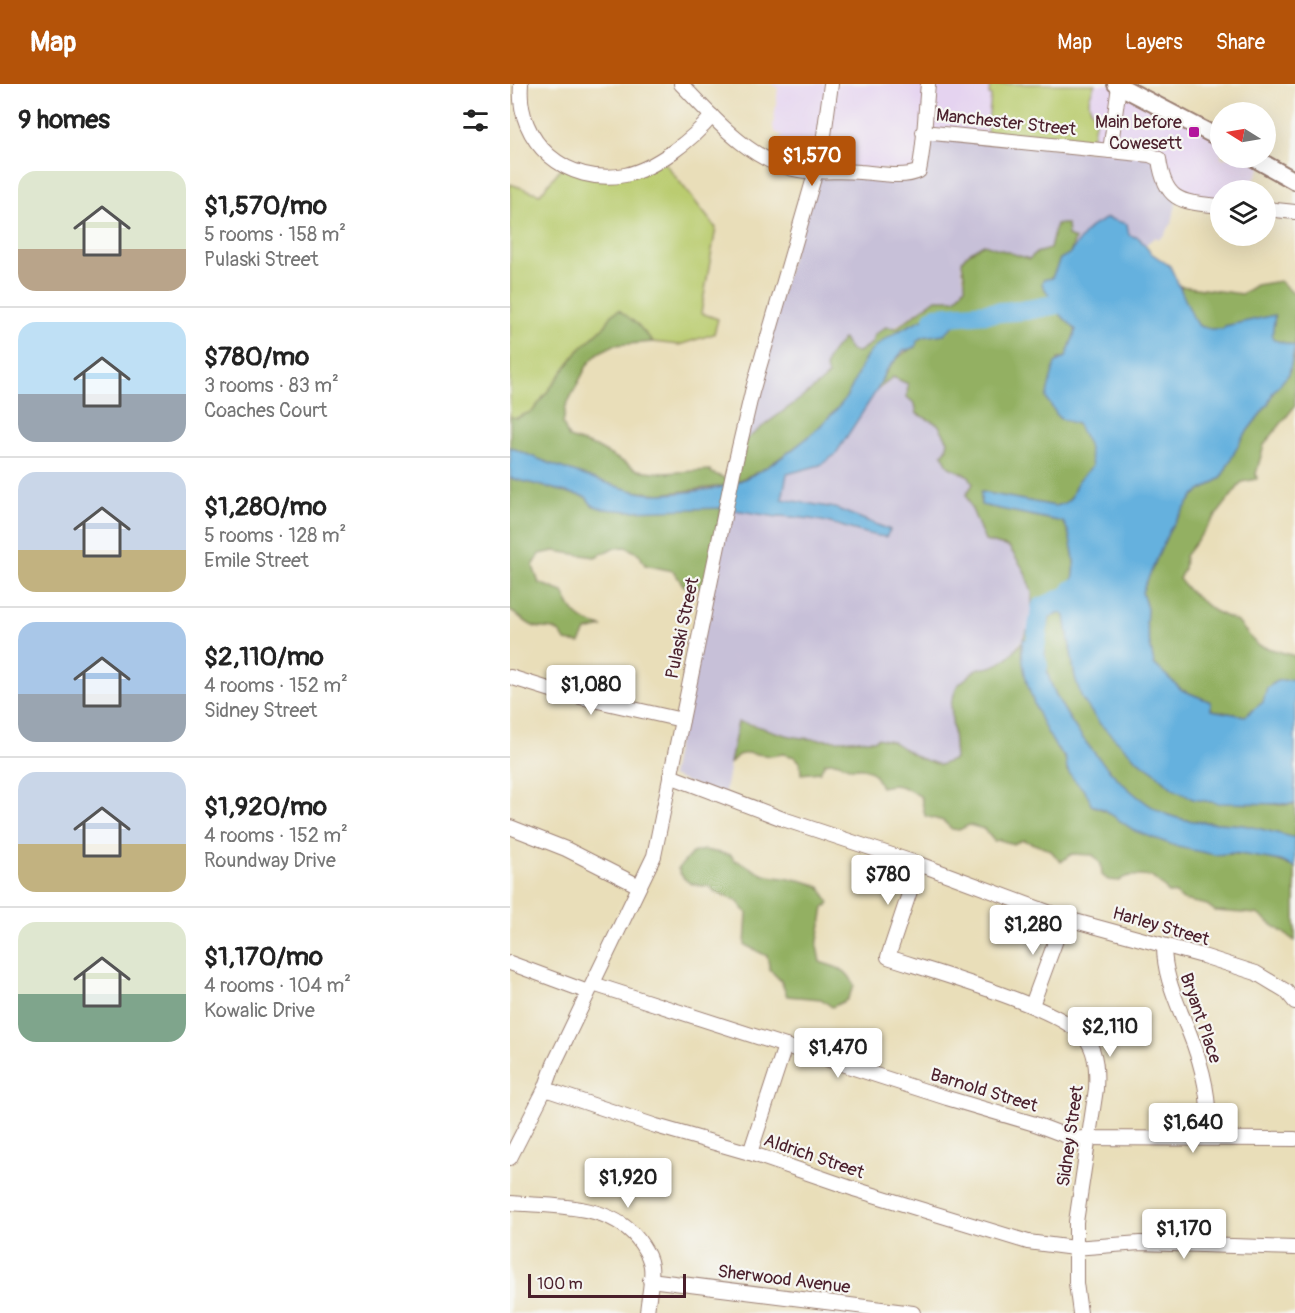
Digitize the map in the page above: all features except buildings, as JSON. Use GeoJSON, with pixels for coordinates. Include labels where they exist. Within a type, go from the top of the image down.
{"type":"FeatureCollection","features":[{"type":"Feature","properties":{"kind":"main road"},"geometry":{"type":"LineString","coordinates":[[1118,85],[1210,133]]}},
{"type":"Feature","properties":{"kind":"main road"},"geometry":{"type":"LineString","coordinates":[[1272,168],[1295,181]]}},
{"type":"Feature","properties":{"kind":"street"},"geometry":{"type":"LineString","coordinates":[[521,84],[520,105],[533,140],[549,157],[568,168],[595,175],[626,175],[660,160],[700,130],[712,116]]}},
{"type":"Feature","properties":{"kind":"street","name":"Manchester Street"},"geometry":{"type":"LineString","coordinates":[[681,84],[712,116],[754,151],[773,162],[797,170],[852,171],[892,175],[915,173],[920,171],[924,146],[923,132],[1155,156],[1159,159],[1162,180],[1171,194],[1188,202],[1210,205]]}},
{"type":"Feature","properties":{"kind":"street","name":"Pulaski Street"},"geometry":{"type":"LineString","coordinates":[[510,1158],[545,1089],[654,856],[733,473],[755,381],[817,171],[828,116],[831,84]]}},
{"type":"Feature","properties":{"kind":"street"},"geometry":{"type":"LineString","coordinates":[[923,132],[928,84]]}},
{"type":"Feature","properties":{"kind":"street"},"geometry":{"type":"LineString","coordinates":[[1110,151],[1118,85]]}},
{"type":"Feature","properties":{"kind":"street"},"geometry":{"type":"LineString","coordinates":[[1276,210],[1295,212]]}},
{"type":"Feature","properties":{"kind":"street"},"geometry":{"type":"LineString","coordinates":[[510,677],[558,692],[682,720]]}},
{"type":"Feature","properties":{"kind":"street","name":"Harley Street"},"geometry":{"type":"LineString","coordinates":[[670,776],[783,819],[919,864],[1064,918],[1203,956],[1266,978],[1286,991],[1295,1002]]}},
{"type":"Feature","properties":{"kind":"street"},"geometry":{"type":"LineString","coordinates":[[510,827],[566,849],[639,886]]}},
{"type":"Feature","properties":{"kind":"street","name":"Sidney Street"},"geometry":{"type":"LineString","coordinates":[[919,864],[888,957],[1032,1005],[1078,1030],[1092,1047],[1096,1069],[1096,1089],[1074,1248],[1080,1313]]}},
{"type":"Feature","properties":{"kind":"street"},"geometry":{"type":"LineString","coordinates":[[1032,1005],[1064,918]]}},
{"type":"Feature","properties":{"kind":"street","name":"Bryant Place"},"geometry":{"type":"LineString","coordinates":[[1164,946],[1164,967],[1199,1059],[1209,1101],[1210,1116],[1207,1137]]}},
{"type":"Feature","properties":{"kind":"street","name":"Barnold Street"},"geometry":{"type":"LineString","coordinates":[[510,963],[786,1046],[1035,1124],[1072,1138],[1295,1139]]}},
{"type":"Feature","properties":{"kind":"street"},"geometry":{"type":"LineString","coordinates":[[750,1153],[786,1046]]}},
{"type":"Feature","properties":{"kind":"street","name":"Aldrich Street"},"geometry":{"type":"LineString","coordinates":[[545,1089],[656,1126],[750,1153],[854,1189],[1039,1244],[1074,1248],[1140,1243],[1295,1248]]}},
{"type":"Feature","properties":{"kind":"street"},"geometry":{"type":"LineString","coordinates":[[510,1203],[578,1209],[601,1214],[629,1228],[646,1252],[651,1266],[647,1313]]}},
{"type":"Feature","properties":{"kind":"street","name":"Sherwood Avenue"},"geometry":{"type":"LineString","coordinates":[[650,1280],[913,1313]]}},
{"type":"Feature","properties":{"kind":"shaded area"},"geometry":{"type":"Polygon","coordinates":[[[771,84],[990,84],[986,139],[918,171],[818,167],[770,158],[782,135],[775,132],[773,127],[778,88],[771,84]]]}},
{"type":"Feature","properties":{"kind":"shaded area"},"geometry":{"type":"Polygon","coordinates":[[[1095,84],[1113,84],[1210,133],[1210,168],[1260,168],[1254,180],[1210,180],[1210,204],[1177,199],[1091,149],[1088,98],[1095,84]]]}},
{"type":"Feature","properties":{"kind":"shaded area"},"geometry":{"type":"Polygon","coordinates":[[[922,134],[1156,158],[1177,199],[1172,223],[1164,235],[1159,239],[1155,237],[1144,246],[1074,246],[1075,239],[1036,253],[1029,259],[1007,253],[961,264],[965,288],[956,299],[936,299],[858,352],[851,352],[843,340],[826,373],[828,376],[799,401],[764,425],[755,435],[739,444],[814,177],[914,174],[922,134]]]}},
{"type":"Feature","properties":{"kind":"shaded area"},"geometry":{"type":"Polygon","coordinates":[[[893,377],[909,384],[917,414],[938,424],[948,441],[946,450],[969,476],[973,484],[971,489],[1024,570],[1032,593],[1033,609],[1038,612],[1037,616],[1050,619],[1046,635],[1042,636],[1027,631],[1011,656],[957,686],[951,704],[955,759],[940,765],[919,758],[891,741],[798,738],[765,730],[754,724],[738,722],[724,796],[671,776],[722,508],[776,517],[779,514],[779,516],[807,518],[886,537],[889,530],[835,508],[782,499],[787,474],[820,465],[876,390],[893,377]]]}},
{"type":"Feature","properties":{"kind":"green space"},"geometry":{"type":"Polygon","coordinates":[[[990,84],[1095,84],[1089,101],[1096,117],[1091,148],[986,139],[991,96],[989,95],[990,84]]]}},
{"type":"Feature","properties":{"kind":"green space"},"geometry":{"type":"Polygon","coordinates":[[[661,158],[716,228],[701,313],[718,319],[714,334],[679,345],[653,342],[637,324],[612,314],[606,325],[579,350],[533,411],[516,418],[510,417],[510,184],[540,194],[561,168],[621,175],[661,158]]]}},
{"type":"Feature","properties":{"kind":"green space"},"geometry":{"type":"Polygon","coordinates":[[[1056,224],[1067,224],[1068,236],[1075,239],[1070,254],[1060,259],[1052,278],[1044,280],[1060,314],[1076,330],[1066,357],[1058,359],[1059,418],[1077,424],[1089,444],[1093,466],[1080,479],[1069,500],[1061,504],[1055,506],[982,492],[981,505],[1063,522],[1067,528],[1074,561],[1073,580],[1064,593],[1038,612],[1032,609],[1032,593],[1024,570],[1009,547],[985,541],[966,495],[973,484],[969,476],[949,467],[942,454],[946,450],[948,441],[938,424],[917,414],[915,404],[907,397],[908,384],[893,377],[877,390],[892,364],[903,354],[916,347],[917,341],[923,336],[944,334],[902,328],[874,349],[865,359],[853,388],[843,403],[808,438],[764,469],[729,485],[661,494],[632,491],[556,467],[510,447],[510,417],[517,418],[533,411],[579,350],[606,325],[612,314],[619,310],[637,324],[653,342],[614,345],[598,353],[588,364],[566,406],[563,424],[569,438],[596,447],[638,470],[664,473],[710,470],[731,481],[739,444],[828,376],[827,360],[843,339],[851,351],[858,352],[872,343],[874,335],[886,327],[896,328],[936,299],[956,299],[965,287],[963,258],[984,244],[1029,259],[1036,253],[1050,249],[1056,224]]]}},
{"type":"Feature","properties":{"kind":"green space"},"geometry":{"type":"Polygon","coordinates":[[[1280,281],[1295,295],[1295,346],[1274,340],[1272,335],[1275,316],[1224,329],[1204,328],[1197,324],[1191,316],[1180,286],[1242,294],[1256,285],[1280,281]]]}},
{"type":"Feature","properties":{"kind":"green space"},"geometry":{"type":"Polygon","coordinates":[[[1295,348],[1295,406],[1264,445],[1256,474],[1257,479],[1242,482],[1185,556],[1184,569],[1179,579],[1188,590],[1214,611],[1238,622],[1257,645],[1295,656],[1295,679],[1277,681],[1267,688],[1264,702],[1245,716],[1211,710],[1211,702],[1182,690],[1154,664],[1146,624],[1147,609],[1142,592],[1170,529],[1194,495],[1221,478],[1242,438],[1268,404],[1273,392],[1289,374],[1295,348]]]}},
{"type":"Feature","properties":{"kind":"green space"},"geometry":{"type":"Polygon","coordinates":[[[510,478],[586,497],[592,505],[722,508],[707,589],[684,586],[673,571],[645,565],[639,554],[626,547],[613,548],[595,557],[554,551],[540,554],[533,566],[539,583],[563,592],[577,616],[603,627],[586,631],[580,643],[565,641],[554,629],[531,625],[510,611],[510,478]]]}},
{"type":"Feature","properties":{"kind":"green space"},"geometry":{"type":"Polygon","coordinates":[[[1061,613],[1065,616],[1075,677],[1136,759],[1173,789],[1280,805],[1295,804],[1295,838],[1242,825],[1199,822],[1174,817],[1156,809],[1118,779],[1083,738],[1068,716],[1048,674],[1044,646],[1032,640],[1023,639],[1027,631],[1041,636],[1046,635],[1050,619],[1048,618],[1061,613]]]}},
{"type":"Feature","properties":{"kind":"green space"},"geometry":{"type":"Polygon","coordinates":[[[1023,640],[1021,651],[1054,744],[1066,760],[1067,771],[1089,794],[1091,805],[1215,855],[1256,856],[1276,860],[1295,868],[1295,941],[1257,914],[1215,911],[1207,905],[1183,900],[1176,894],[1168,893],[1152,877],[1135,876],[1119,881],[1108,880],[1102,875],[1101,864],[1093,855],[1072,854],[1061,862],[1050,850],[1023,840],[1013,844],[1000,840],[994,841],[984,829],[969,825],[959,830],[952,829],[943,821],[925,816],[921,797],[898,786],[881,787],[874,775],[866,769],[830,762],[825,763],[820,772],[801,774],[800,762],[795,757],[783,754],[771,756],[748,753],[738,755],[730,763],[738,722],[806,739],[875,740],[877,738],[891,741],[919,758],[940,765],[955,759],[951,704],[957,686],[978,668],[992,667],[1004,661],[1023,640]]]}},
{"type":"Feature","properties":{"kind":"green space"},"geometry":{"type":"Polygon","coordinates":[[[704,850],[731,855],[734,860],[765,875],[800,880],[821,888],[829,903],[824,908],[817,946],[820,962],[845,972],[852,980],[854,986],[847,1000],[832,1007],[821,999],[787,996],[781,981],[770,970],[767,956],[745,945],[747,913],[737,901],[713,891],[711,887],[687,881],[678,869],[692,853],[704,850]]]}},
{"type":"Feature","properties":{"kind":"water"},"geometry":{"type":"Polygon","coordinates":[[[1107,218],[1127,224],[1129,235],[1139,238],[1151,253],[1170,266],[1199,326],[1223,329],[1225,326],[1275,315],[1272,335],[1274,340],[1295,346],[1289,374],[1273,392],[1268,404],[1242,438],[1221,478],[1194,495],[1170,529],[1142,592],[1147,609],[1146,624],[1154,664],[1182,690],[1211,702],[1211,710],[1245,716],[1263,702],[1267,688],[1277,681],[1295,679],[1295,804],[1217,803],[1193,799],[1173,789],[1136,759],[1100,724],[1082,699],[1075,677],[1065,616],[1061,613],[1046,617],[1037,615],[1064,593],[1073,580],[1074,561],[1065,525],[1063,522],[981,505],[981,492],[1055,506],[1061,504],[1069,500],[1078,481],[1092,466],[1088,444],[1077,424],[1059,418],[1046,398],[1055,363],[1066,357],[1076,330],[1060,314],[1042,284],[1043,280],[1052,278],[1060,259],[1069,254],[1090,227],[1107,218]]]}},
{"type":"Feature","properties":{"kind":"water"},"geometry":{"type":"Polygon","coordinates":[[[949,307],[959,309],[958,322],[944,334],[923,337],[917,341],[916,347],[903,351],[885,372],[877,390],[835,455],[820,465],[787,474],[782,499],[835,508],[890,530],[886,537],[817,520],[777,517],[722,508],[629,511],[603,509],[592,505],[586,497],[510,478],[510,447],[568,470],[640,492],[676,493],[729,485],[775,462],[818,428],[846,398],[865,359],[881,342],[949,307]]]}},
{"type":"Feature","properties":{"kind":"water"},"geometry":{"type":"Polygon","coordinates":[[[1023,639],[1032,640],[1044,646],[1049,678],[1068,716],[1099,759],[1137,796],[1156,809],[1174,817],[1199,822],[1242,825],[1295,838],[1295,868],[1281,861],[1234,853],[1215,855],[1178,847],[1135,831],[1103,809],[1091,805],[1087,794],[1068,771],[1065,758],[1055,746],[1035,707],[1023,665],[1023,639]]]}},
{"type":"Feature","properties":{"kind":"waterway"},"geometry":{"type":"LineString","coordinates":[[933,319],[1027,310],[1079,300]]}},
{"type":"Feature","properties":{"kind":"waterway"},"geometry":{"type":"LineString","coordinates":[[1038,666],[1034,655],[1041,608],[1070,595],[1072,590]]}},
{"type":"Feature","properties":{"kind":"place","name":"Main before Cowesett"},"geometry":{"type":"Point","coordinates":[1194,132]}}]}
